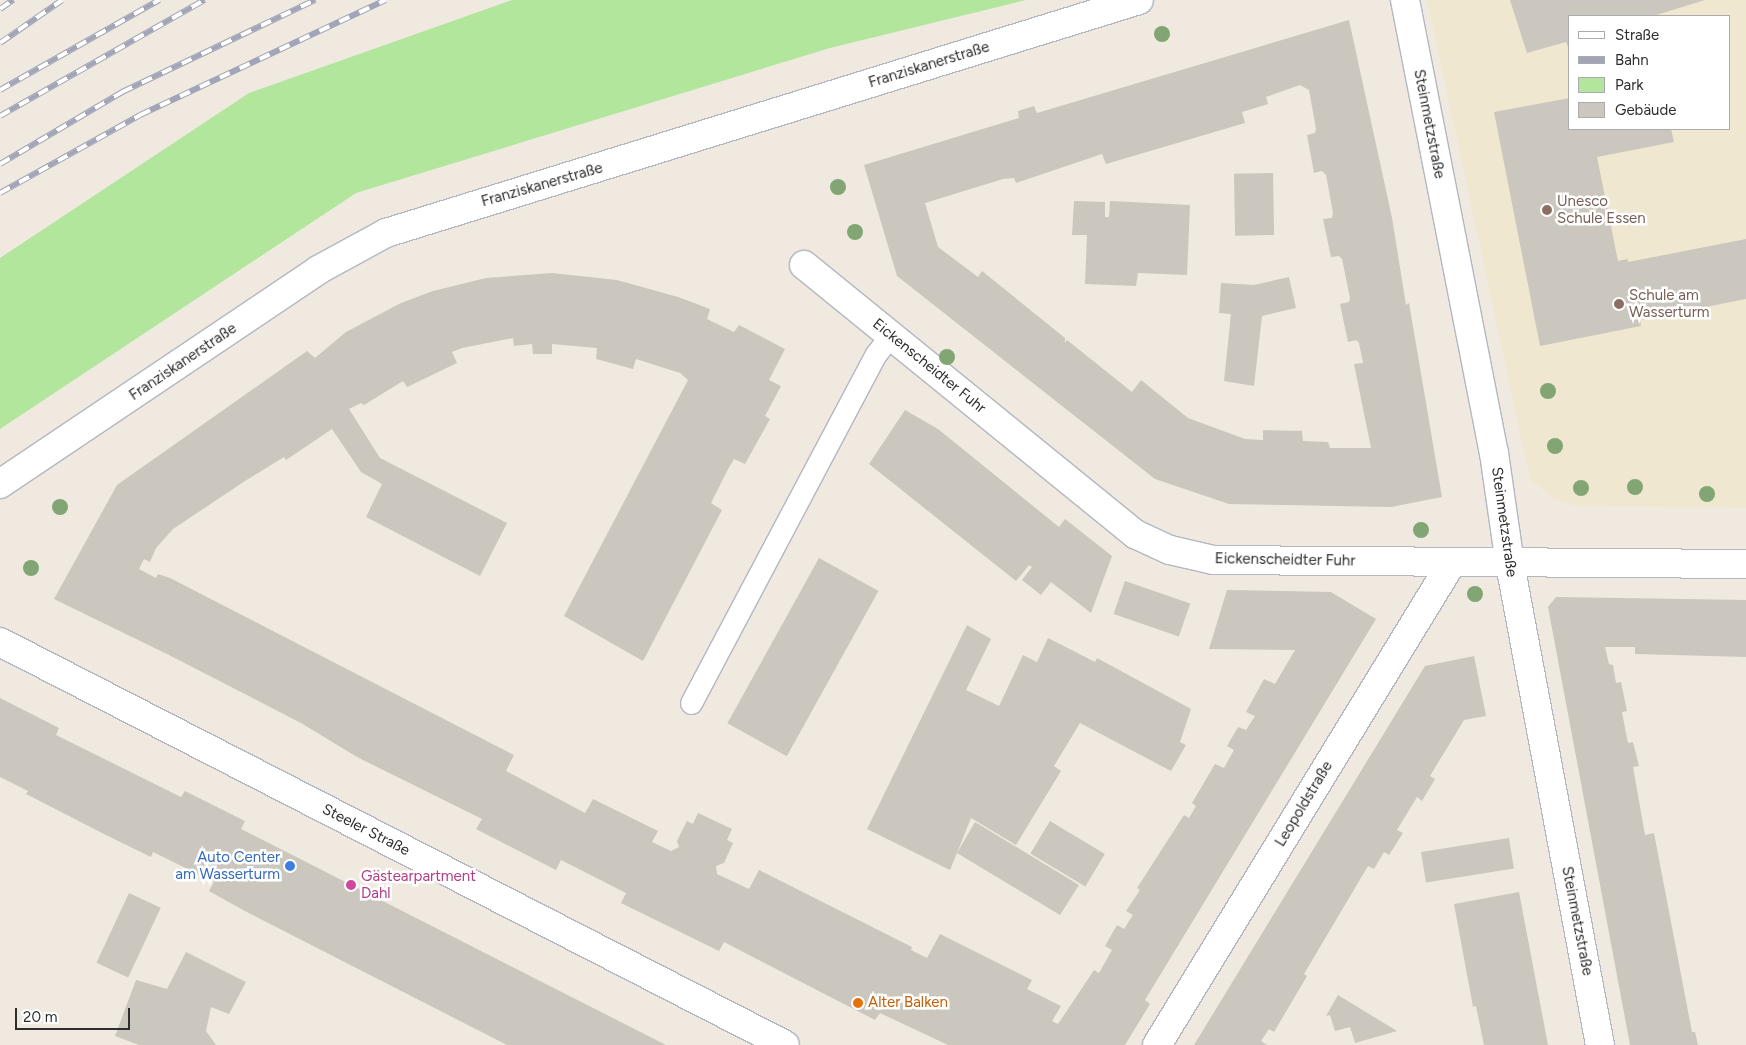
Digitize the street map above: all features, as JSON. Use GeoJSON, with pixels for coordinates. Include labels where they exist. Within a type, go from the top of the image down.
{"type":"FeatureCollection","features":[{"type":"Feature","properties":{"kind":"street","name":"Franziskanerstraße"},"geometry":{"type":"LineString","coordinates":[[0,484],[318,270],[386,233],[1139,0]]}},
{"type":"Feature","properties":{"kind":"street","name":"Steinmetzstraße"},"geometry":{"type":"LineString","coordinates":[[1405,0],[1494,453],[1510,564],[1600,1045]]}},
{"type":"Feature","properties":{"kind":"street","name":"Eickenscheidter Fuhr"},"geometry":{"type":"LineString","coordinates":[[804,265],[1135,534],[1170,550],[1213,560],[1452,564],[1746,564]]}},
{"type":"Feature","properties":{"kind":"street","name":"Leopoldstraße"},"geometry":{"type":"LineString","coordinates":[[1157,1045],[1452,564]]}},
{"type":"Feature","properties":{"kind":"street","name":"Steeler Straße"},"geometry":{"type":"LineString","coordinates":[[0,642],[786,1045]]}},
{"type":"Feature","properties":{"kind":"lane"},"geometry":{"type":"LineString","coordinates":[[691,703],[876,354],[891,335]]}},
{"type":"Feature","properties":{"kind":"shaded area","name":"Schule am Wasserturm"},"geometry":{"type":"Polygon","coordinates":[[[1427,0],[1746,0],[1746,508],[1575,506],[1553,499],[1530,479],[1427,0]]]}},
{"type":"Feature","properties":{"kind":"green space"},"geometry":{"type":"Polygon","coordinates":[[[512,0],[1026,0],[830,48],[356,193],[0,429],[0,258],[249,93],[512,0]]]}},
{"type":"Feature","properties":{"kind":"building"},"geometry":{"type":"Polygon","coordinates":[[[1510,0],[1705,0],[1656,15],[1568,15],[1568,47],[1566,42],[1527,53],[1510,0]]]}},
{"type":"Feature","properties":{"kind":"building"},"geometry":{"type":"Polygon","coordinates":[[[1349,20],[1392,218],[1406,305],[1409,303],[1442,497],[1391,507],[1229,504],[1155,479],[897,276],[864,165],[1019,118],[1018,111],[1034,106],[1037,113],[1349,20]],[[1300,85],[1266,97],[1268,104],[1242,112],[1245,123],[1106,164],[1102,154],[1016,183],[1014,178],[1003,179],[925,203],[938,247],[978,277],[982,271],[1065,338],[1065,343],[1067,340],[1132,392],[1141,380],[1188,418],[1245,439],[1263,440],[1263,430],[1302,431],[1303,441],[1328,442],[1330,448],[1371,448],[1354,364],[1363,363],[1359,343],[1356,340],[1348,342],[1340,304],[1349,302],[1350,298],[1342,259],[1339,256],[1331,257],[1323,219],[1332,218],[1333,213],[1326,175],[1322,171],[1314,173],[1307,135],[1315,133],[1316,129],[1309,90],[1300,85]]]}},
{"type":"Feature","properties":{"kind":"building","name":"Unesco Schule Essen"},"geometry":{"type":"Polygon","coordinates":[[[1568,98],[1568,130],[1671,130],[1674,142],[1597,157],[1618,261],[1628,259],[1628,262],[1746,239],[1746,299],[1640,320],[1641,326],[1540,346],[1494,112],[1568,98]]]}},
{"type":"Feature","properties":{"kind":"building"},"geometry":{"type":"Polygon","coordinates":[[[1273,173],[1274,235],[1235,236],[1234,174],[1273,173]]]}},
{"type":"Feature","properties":{"kind":"building"},"geometry":{"type":"Polygon","coordinates":[[[1074,201],[1105,202],[1105,217],[1109,217],[1110,201],[1190,205],[1187,275],[1138,273],[1136,286],[1085,284],[1087,235],[1072,235],[1074,201]]]}},
{"type":"Feature","properties":{"kind":"building"},"geometry":{"type":"Polygon","coordinates":[[[552,273],[617,280],[678,297],[710,309],[707,319],[734,332],[739,325],[785,349],[769,380],[781,386],[765,416],[770,419],[745,464],[734,459],[727,471],[711,503],[722,510],[643,661],[564,616],[688,380],[680,373],[636,359],[633,369],[596,359],[597,348],[552,344],[552,354],[533,354],[532,344],[514,346],[513,338],[462,348],[452,352],[457,363],[407,387],[403,381],[364,405],[361,403],[349,409],[380,458],[507,523],[480,576],[366,517],[382,484],[361,472],[332,429],[286,460],[284,457],[245,481],[173,529],[156,548],[150,562],[144,559],[139,569],[156,578],[158,574],[170,578],[514,755],[506,771],[585,813],[593,799],[658,831],[652,842],[671,851],[679,847],[677,841],[687,821],[693,824],[698,813],[732,829],[727,840],[733,843],[724,863],[716,866],[717,874],[749,889],[759,870],[912,947],[911,950],[927,958],[940,934],[1032,980],[1027,989],[1061,1006],[1052,1021],[1058,1024],[1094,970],[1099,973],[1112,950],[1105,946],[1117,925],[1124,929],[1133,915],[1126,911],[1140,890],[1137,888],[1184,815],[1189,818],[1196,806],[1192,803],[1215,764],[1224,768],[1234,750],[1227,746],[1238,727],[1246,730],[1255,716],[1246,712],[1264,679],[1275,684],[1295,650],[1209,649],[1227,590],[1331,592],[1376,619],[1145,1000],[1150,1004],[1125,1045],[948,1045],[880,1013],[875,1020],[724,942],[719,951],[621,903],[626,893],[561,860],[556,870],[476,829],[482,819],[357,757],[301,723],[169,655],[54,599],[117,485],[307,351],[315,358],[346,332],[401,303],[433,291],[486,278],[552,273]]]}},
{"type":"Feature","properties":{"kind":"building"},"geometry":{"type":"Polygon","coordinates":[[[1289,277],[1296,308],[1262,316],[1254,386],[1224,381],[1231,314],[1219,313],[1221,283],[1254,285],[1289,277]]]}},
{"type":"Feature","properties":{"kind":"building"},"geometry":{"type":"Polygon","coordinates":[[[905,410],[938,429],[1059,527],[1065,519],[1112,556],[1091,613],[1051,582],[1041,595],[1022,580],[1032,567],[1029,565],[1016,581],[869,464],[905,410]]]}},
{"type":"Feature","properties":{"kind":"building"},"geometry":{"type":"Polygon","coordinates":[[[819,558],[878,591],[787,756],[727,723],[819,558]]]}},
{"type":"Feature","properties":{"kind":"building"},"geometry":{"type":"Polygon","coordinates":[[[1125,581],[1190,603],[1179,637],[1114,614],[1125,581]]]}},
{"type":"Feature","properties":{"kind":"building"},"geometry":{"type":"Polygon","coordinates":[[[1556,597],[1746,600],[1746,657],[1635,654],[1635,647],[1605,647],[1609,664],[1613,665],[1616,683],[1621,682],[1627,711],[1622,712],[1628,743],[1633,742],[1639,766],[1633,767],[1645,835],[1654,833],[1692,1032],[1695,1032],[1698,1045],[1630,1045],[1548,607],[1556,597]]]}},
{"type":"Feature","properties":{"kind":"building"},"geometry":{"type":"Polygon","coordinates":[[[967,625],[991,639],[966,690],[999,706],[1023,655],[1037,662],[1048,638],[1095,662],[1097,658],[1191,709],[1180,742],[1186,745],[1171,771],[1080,723],[1054,766],[1061,771],[1016,845],[971,818],[950,870],[867,829],[967,625]]]}},
{"type":"Feature","properties":{"kind":"building"},"geometry":{"type":"Polygon","coordinates":[[[1474,656],[1486,716],[1464,720],[1430,776],[1435,779],[1422,801],[1417,797],[1397,830],[1403,833],[1389,855],[1384,852],[1374,869],[1368,866],[1304,974],[1307,976],[1274,1032],[1269,1029],[1261,1041],[1267,1045],[1194,1045],[1425,666],[1474,656]]]}},
{"type":"Feature","properties":{"kind":"building"},"geometry":{"type":"Polygon","coordinates":[[[0,698],[59,728],[56,735],[181,797],[185,791],[245,821],[241,829],[666,1045],[507,1045],[243,910],[209,891],[214,882],[153,852],[151,857],[108,836],[26,794],[28,791],[0,777],[0,698]]]}},
{"type":"Feature","properties":{"kind":"building"},"geometry":{"type":"Polygon","coordinates":[[[1050,821],[1105,854],[1085,887],[1030,854],[1050,821]]]}},
{"type":"Feature","properties":{"kind":"building"},"geometry":{"type":"Polygon","coordinates":[[[975,822],[1079,885],[1060,915],[957,853],[975,822]]]}},
{"type":"Feature","properties":{"kind":"building"},"geometry":{"type":"Polygon","coordinates":[[[1509,838],[1514,869],[1426,883],[1421,852],[1509,838]]]}},
{"type":"Feature","properties":{"kind":"building"},"geometry":{"type":"Polygon","coordinates":[[[1519,892],[1548,1045],[1484,1045],[1476,1006],[1473,1007],[1454,904],[1519,892]]]}},
{"type":"Feature","properties":{"kind":"building"},"geometry":{"type":"Polygon","coordinates":[[[129,893],[161,908],[128,978],[96,963],[129,893]]]}},
{"type":"Feature","properties":{"kind":"building"},"geometry":{"type":"Polygon","coordinates":[[[186,952],[246,982],[229,1014],[211,1007],[206,1031],[216,1045],[139,1045],[115,1036],[136,980],[167,989],[186,952]]]}},
{"type":"Feature","properties":{"kind":"building"},"geometry":{"type":"Polygon","coordinates":[[[1338,995],[1397,1031],[1355,1043],[1350,1027],[1335,1031],[1330,1015],[1326,1016],[1338,995]]]}},
{"type":"Feature","properties":{"kind":"railway"},"geometry":{"type":"LineString","coordinates":[[0,9],[13,0]]}},
{"type":"Feature","properties":{"kind":"railway"},"geometry":{"type":"LineString","coordinates":[[0,43],[62,0]]}},
{"type":"Feature","properties":{"kind":"railway"},"geometry":{"type":"LineString","coordinates":[[0,90],[159,0]]}},
{"type":"Feature","properties":{"kind":"railway"},"geometry":{"type":"LineString","coordinates":[[0,116],[204,0]]}},
{"type":"Feature","properties":{"kind":"railway"},"geometry":{"type":"LineString","coordinates":[[0,164],[122,92],[315,0]]}},
{"type":"Feature","properties":{"kind":"railway"},"geometry":{"type":"LineString","coordinates":[[0,193],[140,115],[385,0]]}},
{"type":"Feature","properties":{"kind":"place","name":"Unesco Schule Essen"},"geometry":{"type":"Point","coordinates":[1547,210]}},
{"type":"Feature","properties":{"kind":"place","name":"Schule am Wasserturm"},"geometry":{"type":"Point","coordinates":[1619,304]}},
{"type":"Feature","properties":{"kind":"place","name":"Auto Center am Wasserturm"},"geometry":{"type":"Point","coordinates":[290,866]}},
{"type":"Feature","properties":{"kind":"place","name":"Gästearpartment Dahl"},"geometry":{"type":"Point","coordinates":[351,885]}},
{"type":"Feature","properties":{"kind":"place","name":"Alter Balken"},"geometry":{"type":"Point","coordinates":[858,1003]}}]}
